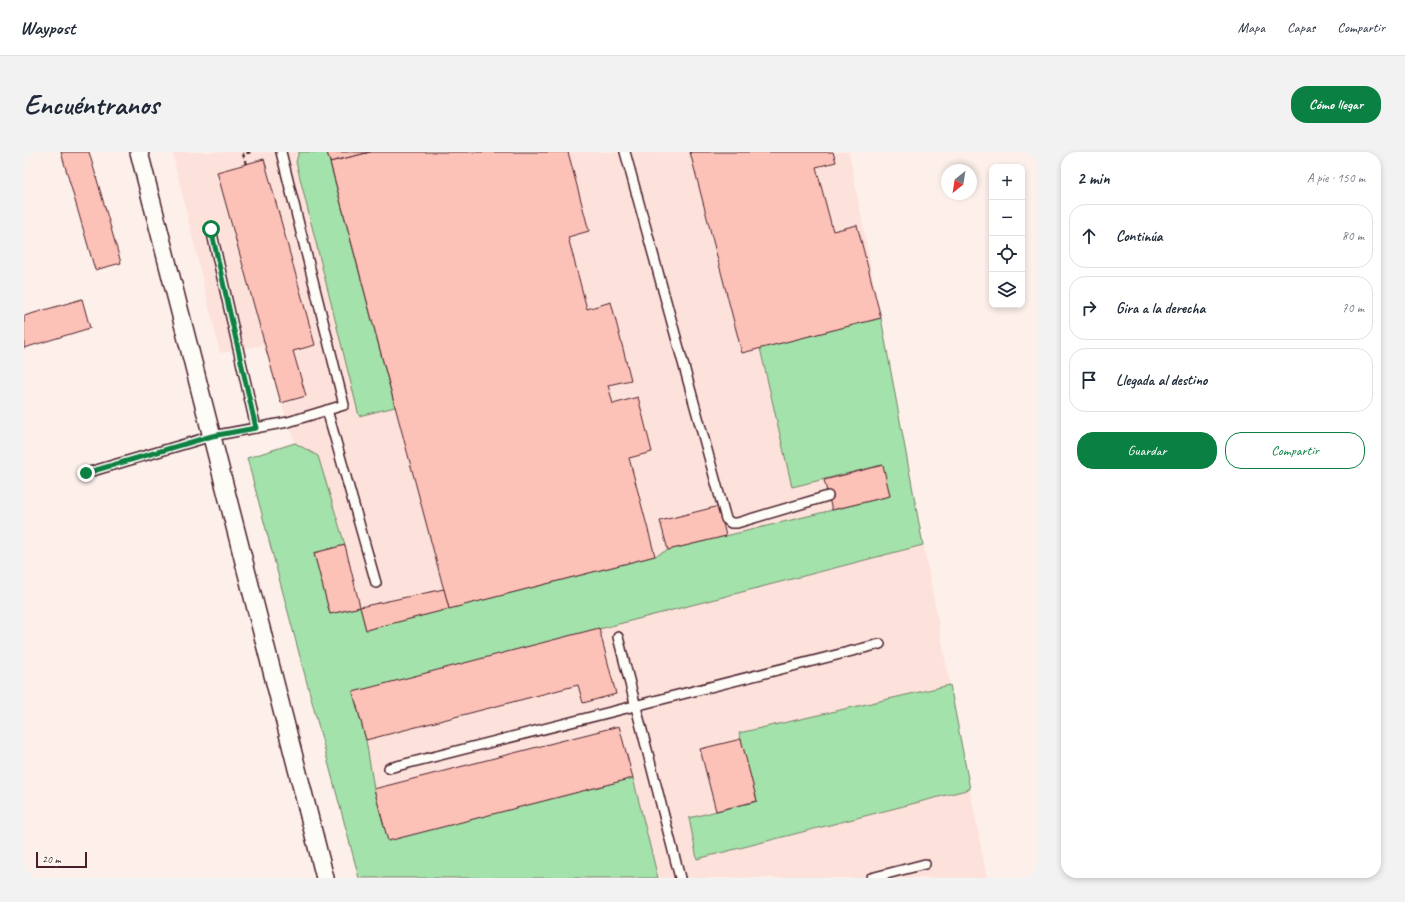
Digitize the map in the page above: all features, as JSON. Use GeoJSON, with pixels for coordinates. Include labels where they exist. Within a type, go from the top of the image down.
{"type":"FeatureCollection","features":[{"type":"Feature","properties":{"kind":"street"},"geometry":{"type":"LineString","coordinates":[[139,152],[325,878]]}},
{"type":"Feature","properties":{"kind":"lane"},"geometry":{"type":"LineString","coordinates":[[86,473],[212,436],[288,422],[344,405],[281,152]]}},
{"type":"Feature","properties":{"kind":"lane"},"geometry":{"type":"LineString","coordinates":[[625,152],[726,519],[731,523],[737,523],[828,496]]}},
{"type":"Feature","properties":{"kind":"lane"},"geometry":{"type":"LineString","coordinates":[[211,229],[256,428]]}},
{"type":"Feature","properties":{"kind":"lane"},"geometry":{"type":"LineString","coordinates":[[328,410],[376,582]]}},
{"type":"Feature","properties":{"kind":"lane"},"geometry":{"type":"LineString","coordinates":[[618,637],[680,878]]}},
{"type":"Feature","properties":{"kind":"lane"},"geometry":{"type":"LineString","coordinates":[[389,768],[636,707],[880,644]]}},
{"type":"Feature","properties":{"kind":"lane"},"geometry":{"type":"LineString","coordinates":[[871,878],[925,864]]}},
{"type":"Feature","properties":{"kind":"path"},"geometry":{"type":"LineString","coordinates":[[246,164],[243,154],[251,152]]}},
{"type":"Feature","properties":{"kind":"shaded area"},"geometry":{"type":"Polygon","coordinates":[[[172,152],[849,152],[987,878],[359,878],[247,458],[295,442],[281,403],[265,345],[220,353],[172,152]]]}},
{"type":"Feature","properties":{"kind":"green space"},"geometry":{"type":"Polygon","coordinates":[[[299,152],[327,152],[395,407],[359,416],[296,162],[299,152]]]}},
{"type":"Feature","properties":{"kind":"green space"},"geometry":{"type":"Polygon","coordinates":[[[881,318],[923,545],[353,693],[366,740],[374,789],[388,840],[633,778],[658,878],[359,878],[247,458],[295,443],[318,456],[345,545],[314,553],[330,614],[360,607],[366,630],[655,556],[668,550],[890,496],[882,465],[792,487],[760,348],[881,318]]]}},
{"type":"Feature","properties":{"kind":"green space"},"geometry":{"type":"Polygon","coordinates":[[[950,685],[970,789],[697,859],[689,818],[757,801],[739,733],[950,685]]]}},
{"type":"Feature","properties":{"kind":"building"},"geometry":{"type":"Polygon","coordinates":[[[61,152],[89,152],[121,263],[95,270],[61,152]]]}},
{"type":"Feature","properties":{"kind":"building"},"geometry":{"type":"Polygon","coordinates":[[[327,152],[371,152],[330,162],[327,152]]]}},
{"type":"Feature","properties":{"kind":"building"},"geometry":{"type":"Polygon","coordinates":[[[371,152],[568,152],[589,231],[568,237],[587,309],[611,302],[631,380],[608,385],[613,404],[638,397],[652,452],[629,458],[655,556],[449,609],[330,162],[371,152]]]}},
{"type":"Feature","properties":{"kind":"building"},"geometry":{"type":"Polygon","coordinates":[[[690,152],[833,152],[836,162],[816,167],[833,231],[857,225],[881,318],[742,353],[690,152]]]}},
{"type":"Feature","properties":{"kind":"building"},"geometry":{"type":"Polygon","coordinates":[[[264,159],[315,345],[293,351],[306,396],[281,403],[217,172],[264,159]]]}},
{"type":"Feature","properties":{"kind":"building"},"geometry":{"type":"Polygon","coordinates":[[[82,299],[90,328],[24,348],[24,316],[82,299]]]}},
{"type":"Feature","properties":{"kind":"building"},"geometry":{"type":"Polygon","coordinates":[[[883,465],[890,496],[832,510],[824,480],[883,465]]]}},
{"type":"Feature","properties":{"kind":"building"},"geometry":{"type":"Polygon","coordinates":[[[719,506],[726,536],[668,550],[660,521],[719,506]]]}},
{"type":"Feature","properties":{"kind":"building"},"geometry":{"type":"Polygon","coordinates":[[[345,545],[360,607],[330,614],[314,553],[345,545]]]}},
{"type":"Feature","properties":{"kind":"building"},"geometry":{"type":"Polygon","coordinates":[[[444,589],[449,609],[366,630],[360,607],[444,589]]]}},
{"type":"Feature","properties":{"kind":"building"},"geometry":{"type":"Polygon","coordinates":[[[599,628],[616,694],[583,703],[578,685],[366,740],[353,692],[599,628]]]}},
{"type":"Feature","properties":{"kind":"building"},"geometry":{"type":"Polygon","coordinates":[[[619,726],[633,778],[388,841],[374,789],[619,726]]]}},
{"type":"Feature","properties":{"kind":"building"},"geometry":{"type":"Polygon","coordinates":[[[741,739],[757,801],[716,811],[700,749],[741,739]]]}},
{"type":"Feature","properties":{"kind":"route"},"geometry":{"type":"LineString","coordinates":[[86,473],[212,436],[256,428],[211,229]]}}]}
